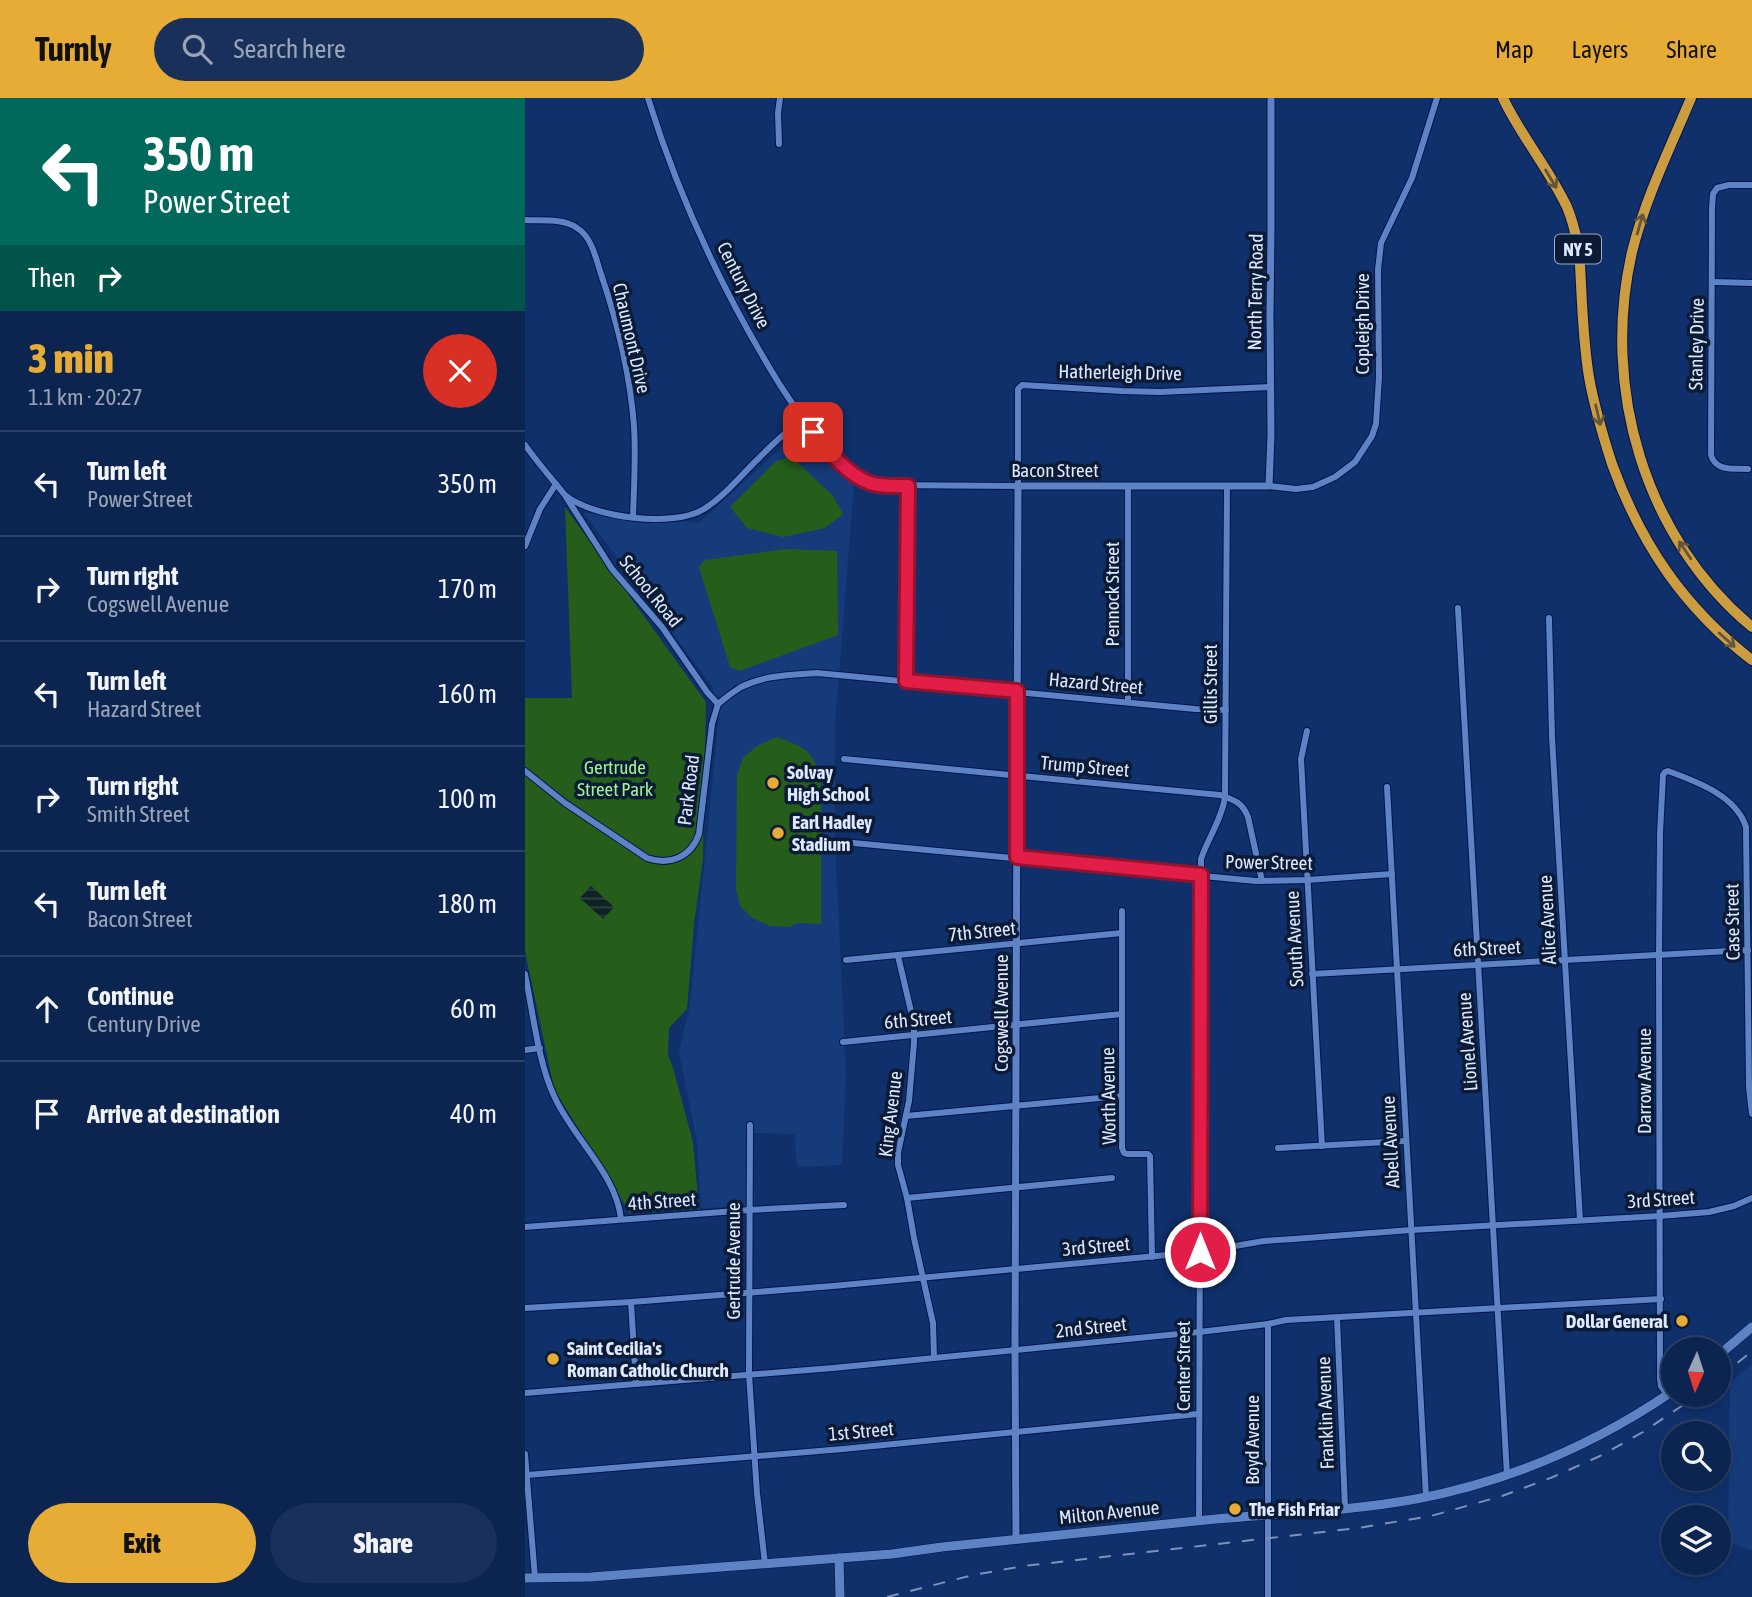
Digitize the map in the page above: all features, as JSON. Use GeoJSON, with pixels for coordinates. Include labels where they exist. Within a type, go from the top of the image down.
{"type":"FeatureCollection","features":[{"type":"Feature","properties":{"kind":"highway","name":"NY 5"},"geometry":{"type":"LineString","coordinates":[[1503,98],[1567,208],[1575,231],[1579,249],[1589,377],[1604,439],[1622,491],[1638,527],[1670,578],[1709,624],[1752,660]]}},
{"type":"Feature","properties":{"kind":"highway"},"geometry":{"type":"LineString","coordinates":[[1512,98],[1515,121]]}},
{"type":"Feature","properties":{"kind":"highway"},"geometry":{"type":"LineString","coordinates":[[1691,98],[1643,214],[1632,252],[1622,330],[1627,406],[1638,455],[1669,526],[1709,584],[1752,627]]}},
{"type":"Feature","properties":{"kind":"main road"},"geometry":{"type":"LineString","coordinates":[[1731,1345],[1752,1327]]}},
{"type":"Feature","properties":{"kind":"main road","name":"Milton Avenue"},"geometry":{"type":"LineString","coordinates":[[530,1578],[591,1577],[892,1554],[1345,1507],[1426,1496],[1461,1489],[1548,1460],[1585,1444],[1661,1399]]}},
{"type":"Feature","properties":{"kind":"main road"},"geometry":{"type":"LineString","coordinates":[[839,1558],[840,1597]]}},
{"type":"Feature","properties":{"kind":"street","name":"Century Drive"},"geometry":{"type":"LineString","coordinates":[[648,98],[691,214],[764,358],[802,418],[845,467]]}},
{"type":"Feature","properties":{"kind":"street"},"geometry":{"type":"LineString","coordinates":[[779,144],[780,98]]}},
{"type":"Feature","properties":{"kind":"street","name":"North Terry Road"},"geometry":{"type":"LineString","coordinates":[[1269,486],[1271,98]]}},
{"type":"Feature","properties":{"kind":"street","name":"Copleigh Drive"},"geometry":{"type":"LineString","coordinates":[[1269,486],[1296,489],[1313,487],[1335,477],[1355,462],[1372,436],[1378,377],[1378,270],[1381,243],[1412,178],[1437,98]]}},
{"type":"Feature","properties":{"kind":"street","name":"Stanley Drive"},"geometry":{"type":"LineString","coordinates":[[1748,469],[1717,466],[1711,455],[1712,208],[1715,190],[1722,186],[1752,185]]}},
{"type":"Feature","properties":{"kind":"street","name":"Chaumont Drive"},"geometry":{"type":"LineString","coordinates":[[525,220],[569,223],[587,237],[594,254],[612,306],[628,376],[634,428],[633,517]]}},
{"type":"Feature","properties":{"kind":"street"},"geometry":{"type":"LineString","coordinates":[[1713,282],[1752,283]]}},
{"type":"Feature","properties":{"kind":"street","name":"Hatherleigh Drive"},"geometry":{"type":"LineString","coordinates":[[1018,486],[1018,389],[1023,385],[1160,392],[1270,387]]}},
{"type":"Feature","properties":{"kind":"street"},"geometry":{"type":"LineString","coordinates":[[565,495],[592,510],[610,514],[683,517],[706,508],[727,491],[802,418]]}},
{"type":"Feature","properties":{"kind":"street","name":"School Road"},"geometry":{"type":"LineString","coordinates":[[525,446],[565,495],[603,557],[661,627],[718,704]]}},
{"type":"Feature","properties":{"kind":"street","name":"Bacon Street"},"geometry":{"type":"LineString","coordinates":[[845,467],[855,476],[880,485],[1269,486]]}},
{"type":"Feature","properties":{"kind":"street"},"geometry":{"type":"LineString","coordinates":[[525,546],[540,509],[556,484]]}},
{"type":"Feature","properties":{"kind":"street"},"geometry":{"type":"LineString","coordinates":[[906,681],[908,486]]}},
{"type":"Feature","properties":{"kind":"street","name":"Cogswell Avenue"},"geometry":{"type":"LineString","coordinates":[[1016,1540],[1018,486]]}},
{"type":"Feature","properties":{"kind":"street","name":"Pennock Street"},"geometry":{"type":"LineString","coordinates":[[1128,486],[1128,702]]}},
{"type":"Feature","properties":{"kind":"street","name":"Gillis Street"},"geometry":{"type":"LineString","coordinates":[[1201,875],[1201,859],[1225,797],[1227,487]]}},
{"type":"Feature","properties":{"kind":"street","name":"Lionel Avenue"},"geometry":{"type":"LineString","coordinates":[[1458,608],[1507,1475]]}},
{"type":"Feature","properties":{"kind":"street","name":"Alice Avenue"},"geometry":{"type":"LineString","coordinates":[[1549,618],[1552,737],[1580,1220]]}},
{"type":"Feature","properties":{"kind":"street","name":"Hazard Street"},"geometry":{"type":"LineString","coordinates":[[718,704],[751,683],[775,676],[817,673],[1226,710]]}},
{"type":"Feature","properties":{"kind":"street","name":"Park Road"},"geometry":{"type":"LineString","coordinates":[[525,771],[565,803],[647,858],[662,862],[672,861],[689,851],[699,834],[712,724],[718,704]]}},
{"type":"Feature","properties":{"kind":"street","name":"South Avenue"},"geometry":{"type":"LineString","coordinates":[[1307,731],[1301,759],[1322,1146]]}},
{"type":"Feature","properties":{"kind":"street","name":"Trump Street"},"geometry":{"type":"LineString","coordinates":[[845,759],[1209,793],[1225,797]]}},
{"type":"Feature","properties":{"kind":"street","name":"Darrow Avenue"},"geometry":{"type":"LineString","coordinates":[[1661,1386],[1660,833],[1663,775],[1665,772],[1671,772]]}},
{"type":"Feature","properties":{"kind":"street","name":"Case Street"},"geometry":{"type":"LineString","coordinates":[[1671,772],[1720,795],[1738,809],[1746,827],[1749,1088],[1752,1114]]}},
{"type":"Feature","properties":{"kind":"street","name":"Abell Avenue"},"geometry":{"type":"LineString","coordinates":[[1387,787],[1426,1496]]}},
{"type":"Feature","properties":{"kind":"street"},"geometry":{"type":"LineString","coordinates":[[1225,797],[1244,807],[1262,881]]}},
{"type":"Feature","properties":{"kind":"street","name":"Power Street"},"geometry":{"type":"LineString","coordinates":[[853,843],[1262,881],[1392,874]]}},
{"type":"Feature","properties":{"kind":"street","name":"Center Street"},"geometry":{"type":"LineString","coordinates":[[1199,1521],[1201,875]]}},
{"type":"Feature","properties":{"kind":"street","name":"Worth Avenue"},"geometry":{"type":"LineString","coordinates":[[1122,911],[1122,1147],[1124,1153],[1150,1156],[1152,1257]]}},
{"type":"Feature","properties":{"kind":"street","name":"7th Street"},"geometry":{"type":"LineString","coordinates":[[846,960],[1122,933]]}},
{"type":"Feature","properties":{"kind":"street","name":"6th Street"},"geometry":{"type":"LineString","coordinates":[[1312,974],[1748,950]]}},
{"type":"Feature","properties":{"kind":"street","name":"King Avenue"},"geometry":{"type":"LineString","coordinates":[[898,956],[914,1024],[909,1101],[898,1165],[933,1323],[934,1358]]}},
{"type":"Feature","properties":{"kind":"street"},"geometry":{"type":"LineString","coordinates":[[525,974],[553,1096],[611,1186],[619,1205],[621,1219]]}},
{"type":"Feature","properties":{"kind":"street","name":"6th Street"},"geometry":{"type":"LineString","coordinates":[[843,1042],[1122,1014]]}},
{"type":"Feature","properties":{"kind":"street"},"geometry":{"type":"LineString","coordinates":[[525,1050],[540,1048]]}},
{"type":"Feature","properties":{"kind":"street"},"geometry":{"type":"LineString","coordinates":[[906,1116],[1122,1096]]}},
{"type":"Feature","properties":{"kind":"street","name":"Gertrude Avenue"},"geometry":{"type":"LineString","coordinates":[[750,1125],[749,1374],[765,1564]]}},
{"type":"Feature","properties":{"kind":"street"},"geometry":{"type":"LineString","coordinates":[[1278,1149],[1405,1141]]}},
{"type":"Feature","properties":{"kind":"street"},"geometry":{"type":"LineString","coordinates":[[907,1198],[1112,1178]]}},
{"type":"Feature","properties":{"kind":"street","name":"3rd Street"},"geometry":{"type":"LineString","coordinates":[[525,1308],[631,1302],[1016,1270],[1200,1252],[1264,1241],[1660,1216],[1721,1210],[1752,1198]]}},
{"type":"Feature","properties":{"kind":"street","name":"4th Street"},"geometry":{"type":"LineString","coordinates":[[525,1227],[844,1205]]}},
{"type":"Feature","properties":{"kind":"street","name":"2nd Street"},"geometry":{"type":"LineString","coordinates":[[525,1393],[833,1368],[1199,1332],[1286,1320],[1661,1299]]}},
{"type":"Feature","properties":{"kind":"street"},"geometry":{"type":"LineString","coordinates":[[631,1302],[636,1384]]}},
{"type":"Feature","properties":{"kind":"street","name":"Franklin Avenue"},"geometry":{"type":"LineString","coordinates":[[1337,1317],[1345,1507]]}},
{"type":"Feature","properties":{"kind":"street","name":"Boyd Avenue"},"geometry":{"type":"LineString","coordinates":[[1268,1324],[1268,1597]]}},
{"type":"Feature","properties":{"kind":"street","name":"1st Street"},"geometry":{"type":"LineString","coordinates":[[527,1475],[843,1449],[1198,1413]]}},
{"type":"Feature","properties":{"kind":"street"},"geometry":{"type":"LineString","coordinates":[[525,1454],[530,1578]]}},
{"type":"Feature","properties":{"kind":"shaded area","name":"Solvay High School"},"geometry":{"type":"Polygon","coordinates":[[[795,435],[854,485],[835,724],[835,841],[846,1074],[842,1165],[797,1167],[794,1134],[753,1133],[755,1206],[701,1208],[697,1142],[679,1052],[690,1004],[719,715],[712,686],[584,513],[699,523],[795,435]]]}},
{"type":"Feature","properties":{"kind":"shaded area"},"geometry":{"type":"Polygon","coordinates":[[[591,886],[614,907],[603,919],[580,898],[591,886]]]}},
{"type":"Feature","properties":{"kind":"shaded area"},"geometry":{"type":"Polygon","coordinates":[[[1752,1364],[1752,1550],[1731,1544],[1731,1505],[1728,1505],[1729,1491],[1731,1491],[1731,1382],[1752,1364]]]}},
{"type":"Feature","properties":{"kind":"green space"},"geometry":{"type":"Polygon","coordinates":[[[792,457],[833,496],[843,514],[825,528],[783,537],[747,528],[730,507],[776,461],[792,457]]]}},
{"type":"Feature","properties":{"kind":"green space","name":"Gertrude Street Park"},"geometry":{"type":"Polygon","coordinates":[[[565,507],[706,702],[703,859],[687,1009],[669,1028],[668,1055],[693,1142],[699,1209],[630,1213],[554,1089],[525,951],[525,698],[572,698],[565,507]]]}},
{"type":"Feature","properties":{"kind":"green space"},"geometry":{"type":"Polygon","coordinates":[[[785,549],[837,551],[838,635],[739,671],[730,667],[699,567],[705,560],[785,549]]]}},
{"type":"Feature","properties":{"kind":"green space","name":"Earl Hadley Stadium"},"geometry":{"type":"Polygon","coordinates":[[[777,737],[806,750],[814,760],[821,778],[821,924],[770,926],[752,918],[740,906],[736,888],[737,775],[743,758],[757,746],[777,737]]]}},
{"type":"Feature","properties":{"kind":"railway"},"geometry":{"type":"LineString","coordinates":[[1731,1368],[1752,1351]]}},
{"type":"Feature","properties":{"kind":"railway"},"geometry":{"type":"LineString","coordinates":[[887,1597],[973,1575],[1024,1566],[1358,1528],[1431,1516],[1502,1496],[1553,1477],[1600,1456],[1680,1407]]}},
{"type":"Feature","properties":{"kind":"place","name":"Solvay High School"},"geometry":{"type":"Point","coordinates":[773,783]}},
{"type":"Feature","properties":{"kind":"place","name":"Earl Hadley Stadium"},"geometry":{"type":"Point","coordinates":[778,833]}},
{"type":"Feature","properties":{"kind":"place","name":"Dollar General"},"geometry":{"type":"Point","coordinates":[1682,1321]}},
{"type":"Feature","properties":{"kind":"place","name":"Saint Cecilia's Roman Catholic Church"},"geometry":{"type":"Point","coordinates":[553,1359]}},
{"type":"Feature","properties":{"kind":"place","name":"The Fish Friar"},"geometry":{"type":"Point","coordinates":[1235,1509]}},
{"type":"Feature","properties":{"kind":"route"},"geometry":{"type":"LineString","coordinates":[[813,432],[855,476],[869,483],[908,486],[906,681],[1017,691],[1017,857],[1201,875],[1200,1252]]}}]}
